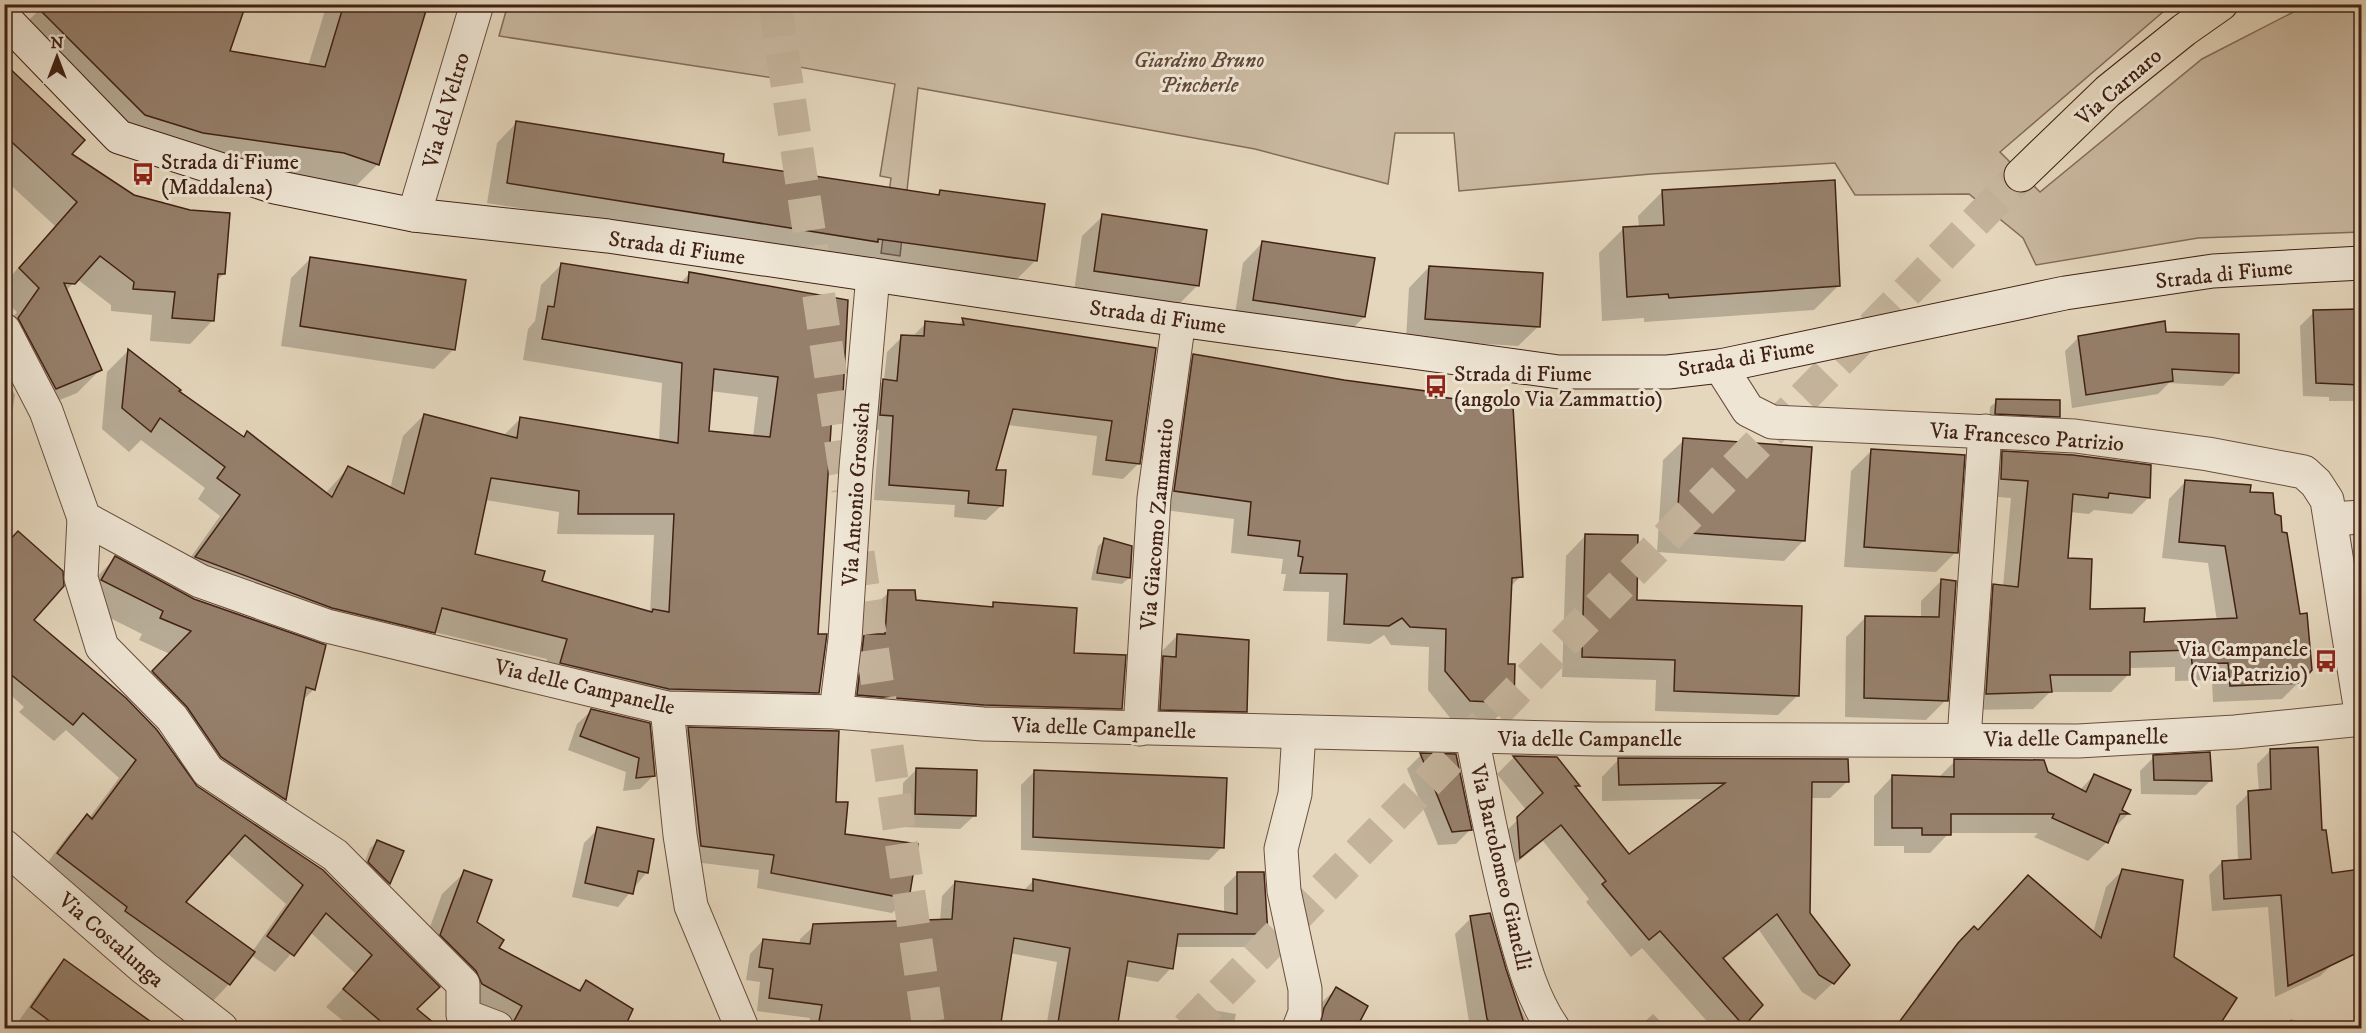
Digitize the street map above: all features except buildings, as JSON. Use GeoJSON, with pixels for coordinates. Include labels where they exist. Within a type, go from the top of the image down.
{"type":"FeatureCollection","features":[{"type":"Feature","properties":{"kind":"main road","name":"Via Carnaro"},"geometry":{"type":"LineString","coordinates":[[2021,175],[2108,91],[2221,4]]}},
{"type":"Feature","properties":{"kind":"street","name":"Via del Veltro"},"geometry":{"type":"LineString","coordinates":[[414,215],[477,4]]}},
{"type":"Feature","properties":{"kind":"street","name":"Strada di Fiume"},"geometry":{"type":"LineString","coordinates":[[5,21],[119,137],[275,187],[414,215],[608,236],[1179,320],[1559,372],[1668,372],[1720,366],[2075,291],[2212,271],[2267,266],[2361,263]]}},
{"type":"Feature","properties":{"kind":"street","name":"Via Antonio Grossich"},"geometry":{"type":"LineString","coordinates":[[836,712],[845,639],[856,468],[873,275]]}},
{"type":"Feature","properties":{"kind":"street","name":"Via Giacomo Zammattio"},"geometry":{"type":"LineString","coordinates":[[1140,729],[1154,498],[1179,320]]}},
{"type":"Feature","properties":{"kind":"street"},"geometry":{"type":"LineString","coordinates":[[4,330],[46,411],[84,518],[81,578],[102,647],[172,718],[208,771],[335,855],[463,984],[463,1015],[497,1029]]}},
{"type":"Feature","properties":{"kind":"street","name":"Via Francesco Patrizio"},"geometry":{"type":"LineString","coordinates":[[1720,366],[1748,410],[1772,422],[2075,436],[2286,467],[2304,472],[2316,483],[2327,500],[2346,518],[2361,719]]}},
{"type":"Feature","properties":{"kind":"street"},"geometry":{"type":"LineString","coordinates":[[1964,739],[1985,431]]}},
{"type":"Feature","properties":{"kind":"street","name":"Via delle Campanelle"},"geometry":{"type":"LineString","coordinates":[[84,518],[200,580],[327,626],[667,708],[836,712],[983,724],[1596,740],[2078,741],[2235,732],[2361,719]]}},
{"type":"Feature","properties":{"kind":"street"},"geometry":{"type":"LineString","coordinates":[[667,708],[680,835],[691,906],[742,1029]]}},
{"type":"Feature","properties":{"kind":"street"},"geometry":{"type":"LineString","coordinates":[[1299,732],[1295,794],[1281,849],[1284,891],[1305,989],[1305,1013],[1299,1029]]}},
{"type":"Feature","properties":{"kind":"street","name":"Via Bartolomeo Gianelli"},"geometry":{"type":"LineString","coordinates":[[1472,736],[1495,859],[1523,965],[1538,1007],[1553,1029]]}},
{"type":"Feature","properties":{"kind":"street","name":"Via Costalunga"},"geometry":{"type":"LineString","coordinates":[[4,846],[144,969],[221,1029]]}},
{"type":"Feature","properties":{"kind":"green space","name":"Giardino Bruno Pincherle"},"geometry":{"type":"Polygon","coordinates":[[[508,4],[2171,5],[2000,152],[2040,192],[2202,59],[2307,5],[2361,5],[2361,232],[2198,238],[2036,265],[2023,238],[1969,194],[1855,195],[1835,163],[1651,174],[1459,191],[1454,133],[1395,133],[1388,184],[1255,149],[918,88],[900,256],[881,253],[891,178],[880,176],[895,84],[777,63],[774,78],[499,36],[508,4]]]}},
{"type":"Feature","properties":{"kind":"tunnel"},"geometry":{"type":"LineString","coordinates":[[775,4],[848,490]]}},
{"type":"Feature","properties":{"kind":"tunnel"},"geometry":{"type":"LineString","coordinates":[[1187,1028],[2021,175]]}},
{"type":"Feature","properties":{"kind":"tunnel"},"geometry":{"type":"LineString","coordinates":[[858,553],[929,1028]]}},
{"type":"Feature","properties":{"kind":"place","name":"Strada di Fiume (Maddalena)"},"geometry":{"type":"Point","coordinates":[143,174]}},
{"type":"Feature","properties":{"kind":"place","name":"Strada di Fiume (angolo Via Zammattio)"},"geometry":{"type":"Point","coordinates":[1436,386]}},
{"type":"Feature","properties":{"kind":"place","name":"Via Campanele (Via Patrizio)"},"geometry":{"type":"Point","coordinates":[2326,661]}}]}
